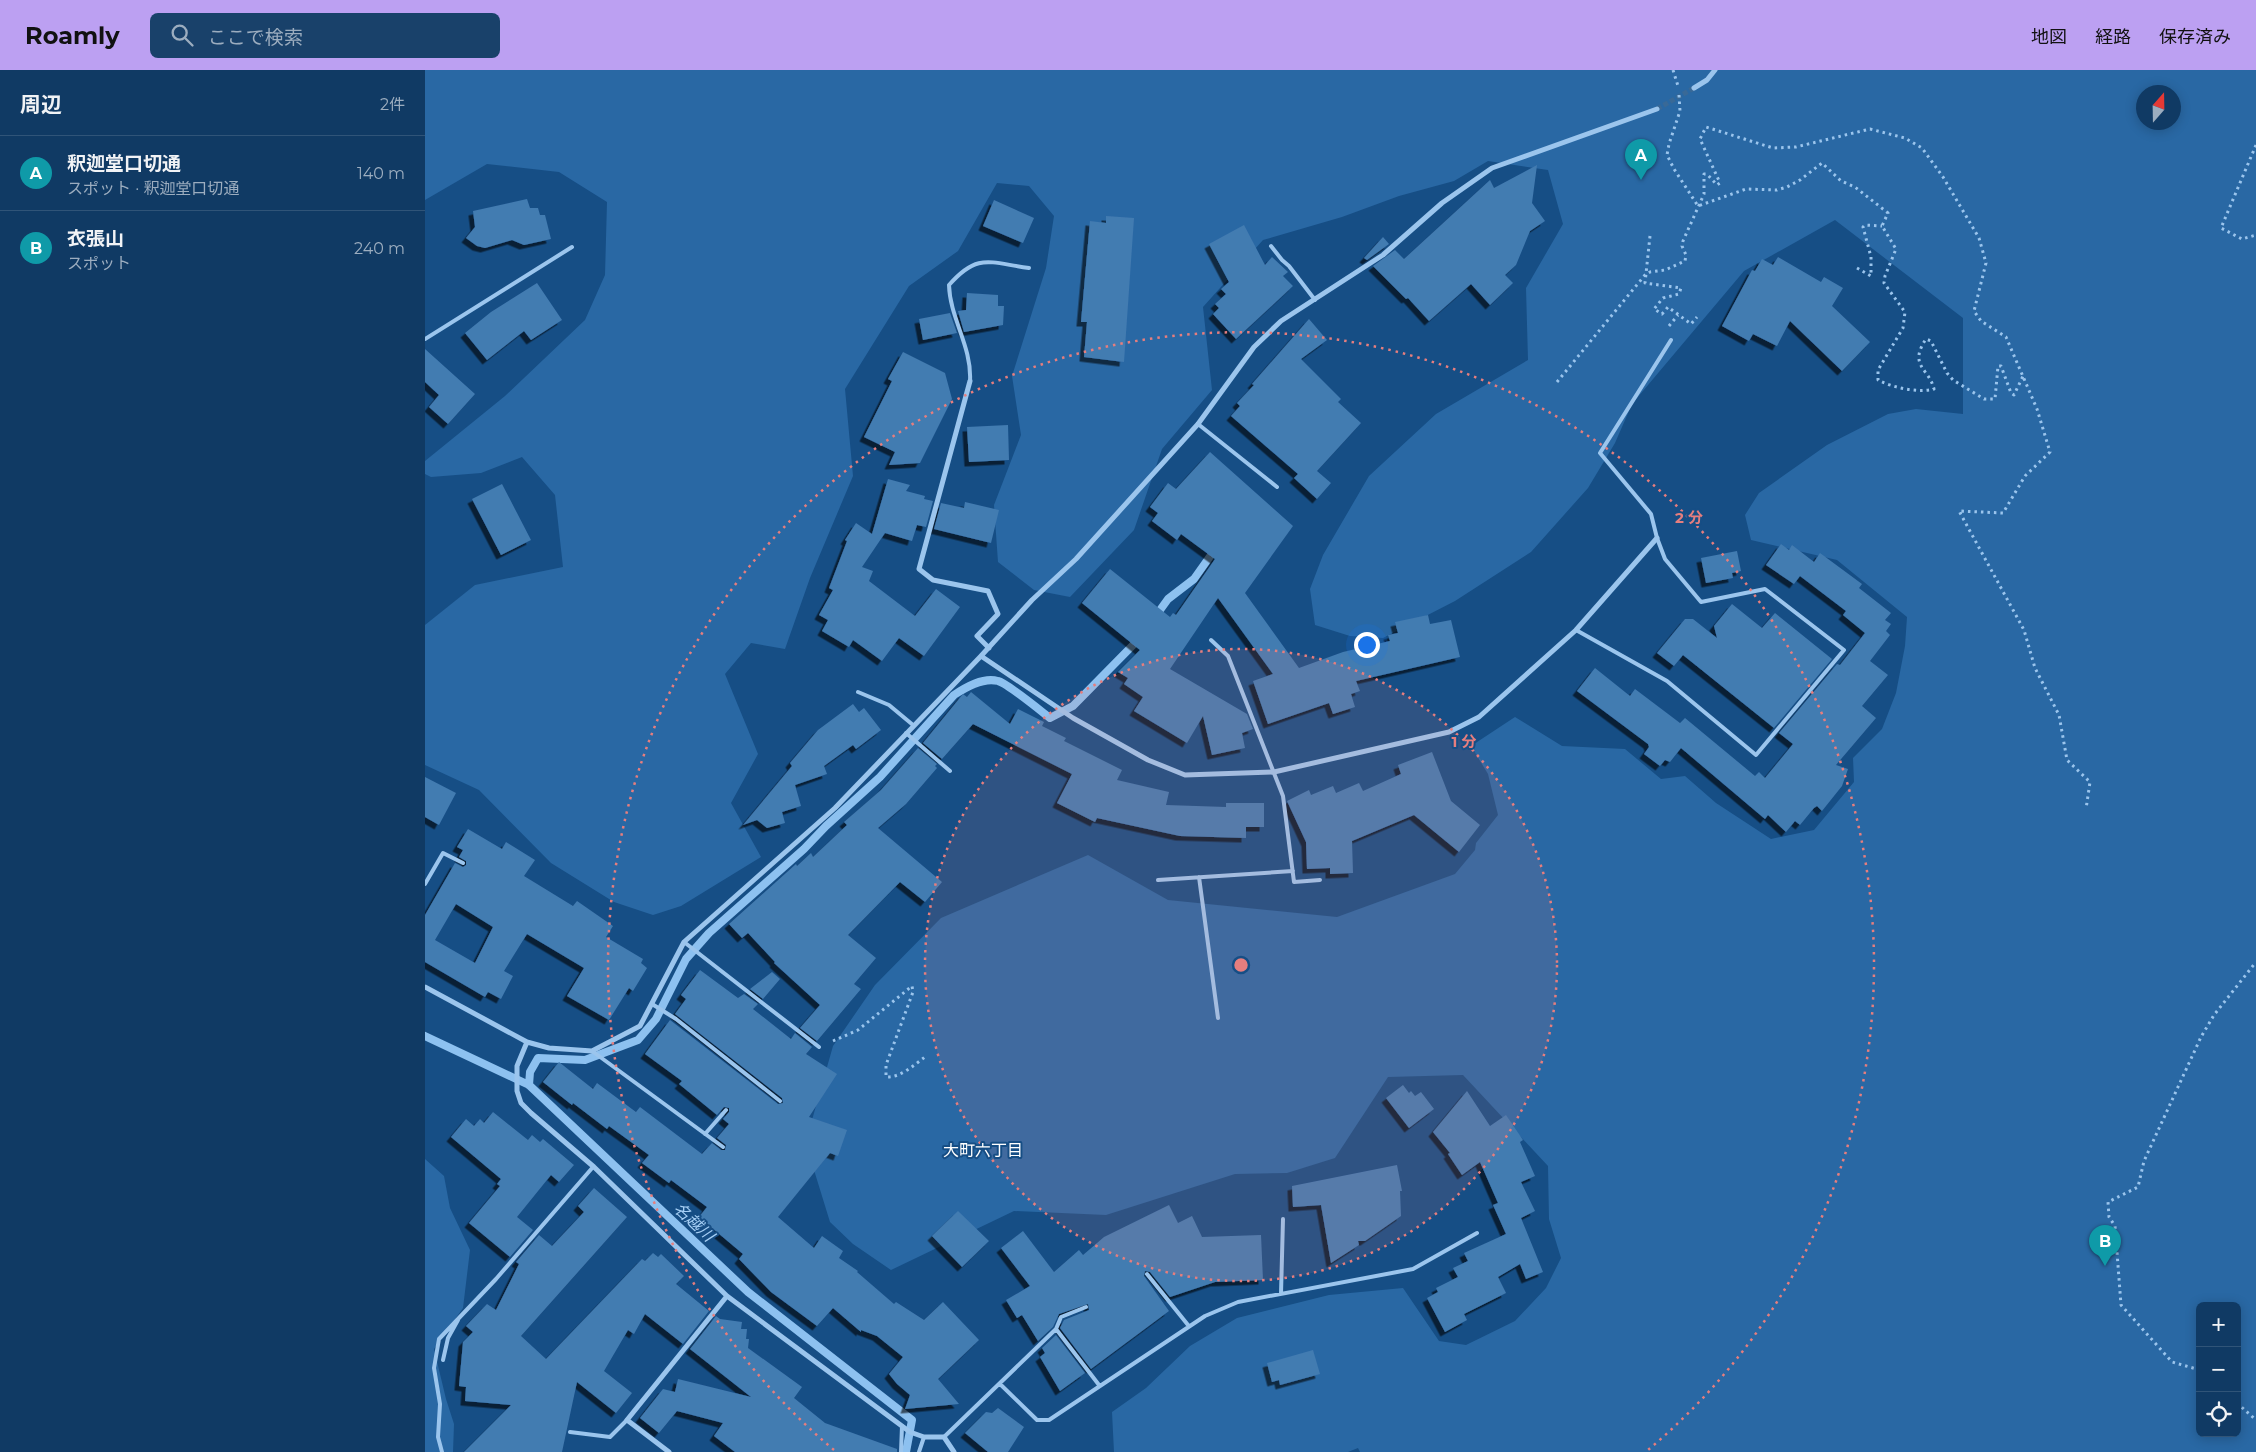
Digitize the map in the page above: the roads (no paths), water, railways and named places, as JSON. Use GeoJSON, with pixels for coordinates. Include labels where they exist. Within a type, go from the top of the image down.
{"type":"FeatureCollection","features":[{"type":"Feature","properties":{"kind":"street"},"geometry":{"type":"LineString","coordinates":[[1695,88],[1707,80],[1715,70]]}},
{"type":"Feature","properties":{"kind":"street"},"geometry":{"type":"LineString","coordinates":[[425,987],[527,1042],[549,1048],[591,1051],[640,1026],[684,942],[835,808],[989,648],[1031,600],[1076,560],[1198,424],[1254,347],[1281,321],[1383,255],[1442,203],[1492,168],[1657,109]]}},
{"type":"Feature","properties":{"kind":"street"},"geometry":{"type":"LineString","coordinates":[[970,381],[919,569],[933,580],[988,590],[998,614],[977,636],[989,648]]}},
{"type":"Feature","properties":{"kind":"street"},"geometry":{"type":"LineString","coordinates":[[981,656],[1073,718],[1148,760],[1185,775],[1274,772],[1449,732],[1479,717],[1575,630],[1657,538]]}},
{"type":"Feature","properties":{"kind":"street"},"geometry":{"type":"LineString","coordinates":[[527,1042],[517,1066],[517,1091],[521,1103],[593,1167],[727,1296],[909,1432],[923,1437],[944,1437],[954,1452]]}},
{"type":"Feature","properties":{"kind":"street"},"geometry":{"type":"LineString","coordinates":[[669,1452],[627,1420],[727,1296]]}},
{"type":"Feature","properties":{"kind":"lane"},"geometry":{"type":"LineString","coordinates":[[1271,246],[1315,300]]}},
{"type":"Feature","properties":{"kind":"lane"},"geometry":{"type":"LineString","coordinates":[[425,339],[572,247]]}},
{"type":"Feature","properties":{"kind":"lane"},"geometry":{"type":"LineString","coordinates":[[970,381],[971,365],[949,300],[949,285],[966,267],[983,261],[1029,268]]}},
{"type":"Feature","properties":{"kind":"lane"},"geometry":{"type":"LineString","coordinates":[[1575,630],[1667,681],[1756,755],[1844,650],[1765,589],[1701,602],[1665,559],[1651,514],[1600,453],[1671,340]]}},
{"type":"Feature","properties":{"kind":"lane"},"geometry":{"type":"LineString","coordinates":[[1198,424],[1277,487]]}},
{"type":"Feature","properties":{"kind":"lane"},"geometry":{"type":"LineString","coordinates":[[1211,640],[1228,656],[1283,796],[1294,882],[1320,880]]}},
{"type":"Feature","properties":{"kind":"lane"},"geometry":{"type":"LineString","coordinates":[[858,692],[889,705],[913,725]]}},
{"type":"Feature","properties":{"kind":"lane"},"geometry":{"type":"LineString","coordinates":[[906,733],[950,771]]}},
{"type":"Feature","properties":{"kind":"lane"},"geometry":{"type":"LineString","coordinates":[[425,884],[443,853],[463,863]]}},
{"type":"Feature","properties":{"kind":"lane"},"geometry":{"type":"LineString","coordinates":[[1159,880],[1293,871]]}},
{"type":"Feature","properties":{"kind":"lane"},"geometry":{"type":"LineString","coordinates":[[1199,877],[1218,1018]]}},
{"type":"Feature","properties":{"kind":"lane"},"geometry":{"type":"LineString","coordinates":[[684,942],[819,1047]]}},
{"type":"Feature","properties":{"kind":"lane"},"geometry":{"type":"LineString","coordinates":[[652,1004],[675,1019],[780,1101]]}},
{"type":"Feature","properties":{"kind":"lane"},"geometry":{"type":"LineString","coordinates":[[591,1051],[723,1147]]}},
{"type":"Feature","properties":{"kind":"lane"},"geometry":{"type":"LineString","coordinates":[[705,1134],[726,1110]]}},
{"type":"Feature","properties":{"kind":"lane"},"geometry":{"type":"LineString","coordinates":[[442,1452],[438,1436],[440,1404],[434,1368],[439,1339],[516,1257],[593,1167]]}},
{"type":"Feature","properties":{"kind":"lane"},"geometry":{"type":"LineString","coordinates":[[1281,1294],[1283,1219]]}},
{"type":"Feature","properties":{"kind":"lane"},"geometry":{"type":"LineString","coordinates":[[1000,1384],[1037,1420],[1049,1420],[1188,1325],[1238,1302],[1413,1269],[1477,1233]]}},
{"type":"Feature","properties":{"kind":"lane"},"geometry":{"type":"LineString","coordinates":[[1147,1274],[1188,1325]]}},
{"type":"Feature","properties":{"kind":"lane"},"geometry":{"type":"LineString","coordinates":[[944,1437],[1056,1328],[1061,1317],[1086,1307]]}},
{"type":"Feature","properties":{"kind":"lane"},"geometry":{"type":"LineString","coordinates":[[443,1360],[448,1338],[460,1316]]}},
{"type":"Feature","properties":{"kind":"lane"},"geometry":{"type":"LineString","coordinates":[[1056,1328],[1099,1385]]}},
{"type":"Feature","properties":{"kind":"lane"},"geometry":{"type":"LineString","coordinates":[[570,1432],[610,1437],[627,1420]]}},
{"type":"Feature","properties":{"kind":"lane"},"geometry":{"type":"LineString","coordinates":[[901,1452],[902,1426]]}},
{"type":"Feature","properties":{"kind":"lane"},"geometry":{"type":"LineString","coordinates":[[919,1452],[923,1437]]}},
{"type":"Feature","properties":{"kind":"waterway"},"geometry":{"type":"LineString","coordinates":[[1155,617],[1168,599],[1194,579],[1216,548]]}},
{"type":"Feature","properties":{"kind":"waterway"},"geometry":{"type":"LineString","coordinates":[[529,1085],[530,1072],[538,1058],[585,1060],[638,1040],[656,1019],[686,959],[709,933],[804,849],[826,826],[880,777],[954,695],[969,686],[986,680],[998,681],[1050,718],[1073,706],[1139,639]]}},
{"type":"Feature","properties":{"kind":"waterway","name":"名越川"},"geometry":{"type":"LineString","coordinates":[[425,1036],[529,1085],[748,1292],[912,1420],[906,1452]]}},
{"type":"Feature","properties":{"kind":"tunnel"},"geometry":{"type":"LineString","coordinates":[[1657,109],[1694,88]]}},
{"type":"Feature","properties":{"kind":"place","name":"釈迦堂口切通"},"geometry":{"type":"Point","coordinates":[1641,180]}},
{"type":"Feature","properties":{"kind":"place","name":"衣張山"},"geometry":{"type":"Point","coordinates":[2105,1266]}},
{"type":"Feature","properties":{"kind":"district","name":"大町六丁目"},"geometry":{"type":"Point","coordinates":[983,1150]}}]}
